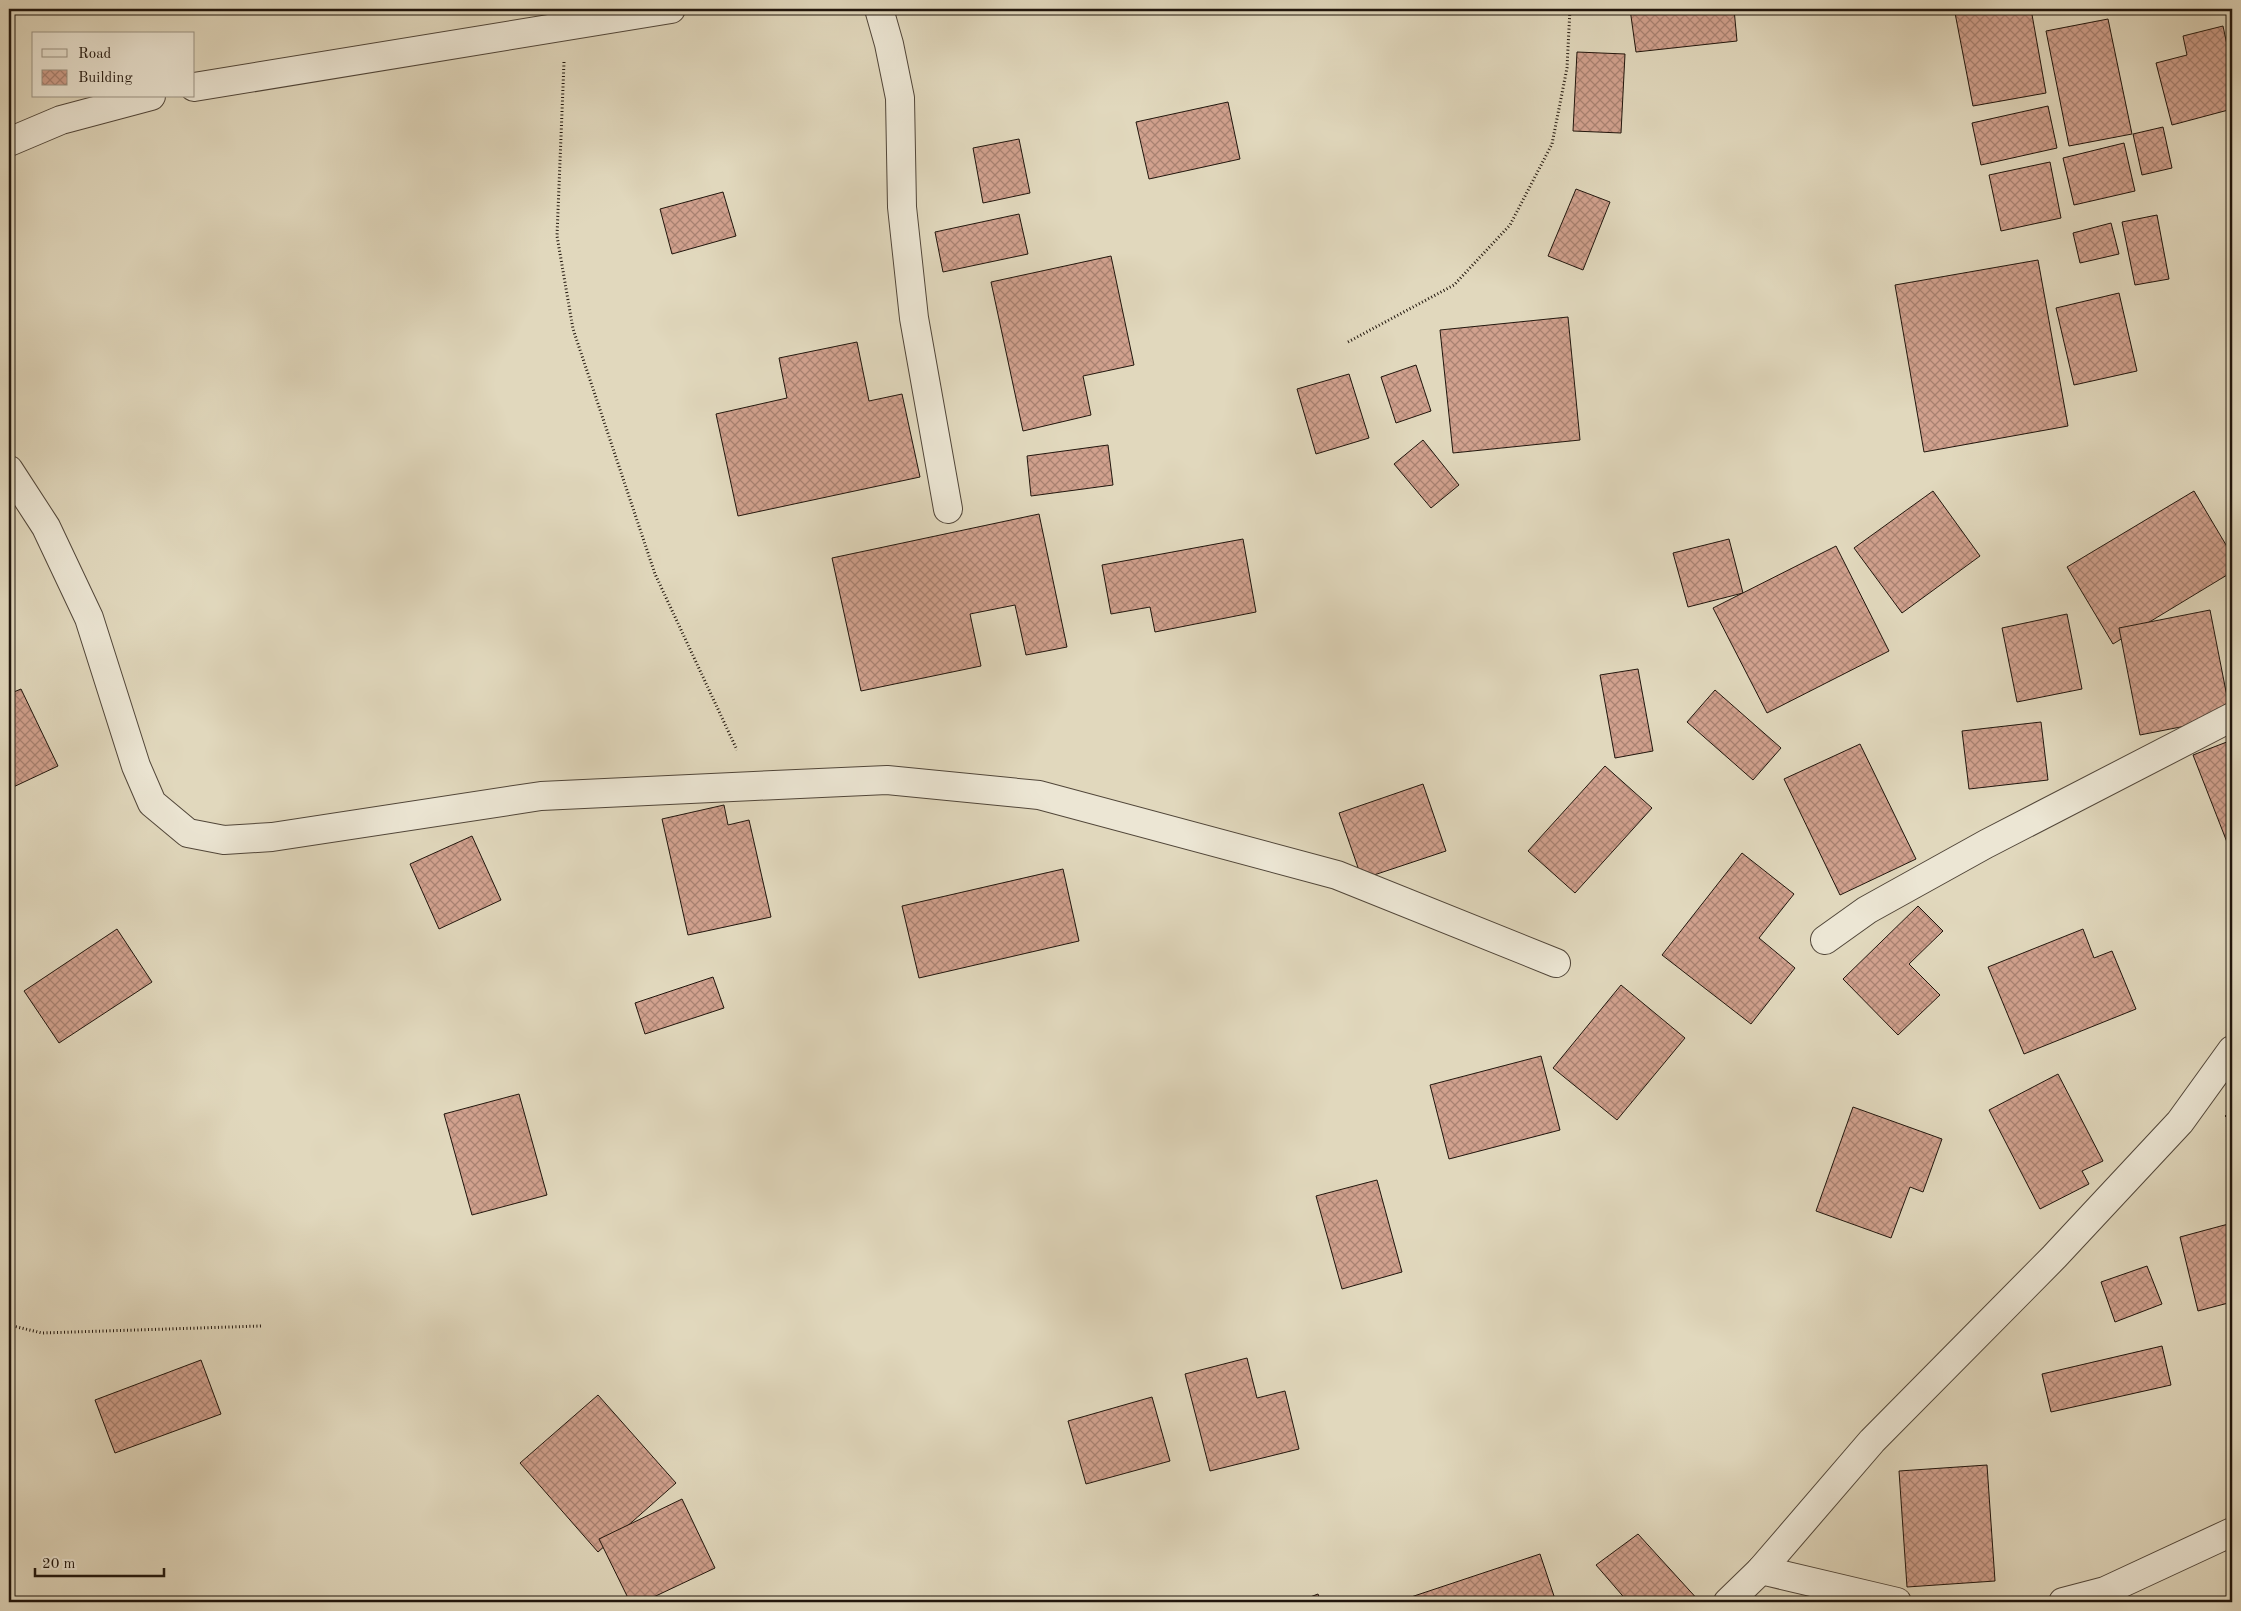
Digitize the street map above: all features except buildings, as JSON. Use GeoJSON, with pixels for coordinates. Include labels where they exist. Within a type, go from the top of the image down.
{"type":"FeatureCollection","features":[{"type":"Feature","properties":{"kind":"street"},"geometry":{"type":"LineString","coordinates":[[195,87],[671,9]]}},
{"type":"Feature","properties":{"kind":"street"},"geometry":{"type":"LineString","coordinates":[[879,9],[889,44],[900,98],[902,207],[914,318],[948,509]]}},
{"type":"Feature","properties":{"kind":"street"},"geometry":{"type":"LineString","coordinates":[[9,142],[61,120],[144,98]]}},
{"type":"Feature","properties":{"kind":"street"},"geometry":{"type":"LineString","coordinates":[[9,470],[46,527],[89,618],[136,766],[152,804],[188,833],[224,840],[272,837],[541,796],[888,780],[1039,795],[1337,875],[1556,963]]}},
{"type":"Feature","properties":{"kind":"street"},"geometry":{"type":"LineString","coordinates":[[1824,940],[1867,910],[1986,844],[2232,717]]}},
{"type":"Feature","properties":{"kind":"street"},"geometry":{"type":"LineString","coordinates":[[1728,1602],[1761,1570],[1872,1441],[2054,1257],[2180,1122],[2232,1050]]}},
{"type":"Feature","properties":{"kind":"street"},"geometry":{"type":"LineString","coordinates":[[2063,1602],[2104,1591],[2232,1532]]}},
{"type":"Feature","properties":{"kind":"street"},"geometry":{"type":"LineString","coordinates":[[1761,1570],[1897,1602]]}},
{"type":"Feature","properties":{"kind":"path"},"geometry":{"type":"LineString","coordinates":[[1348,342],[1454,285],[1510,225],[1552,144],[1567,68],[1570,9]]}},
{"type":"Feature","properties":{"kind":"path"},"geometry":{"type":"LineString","coordinates":[[566,26],[557,236],[574,329],[654,574],[754,786]]}},
{"type":"Feature","properties":{"kind":"path"},"geometry":{"type":"LineString","coordinates":[[9,1325],[42,1333],[261,1326]]}}]}
